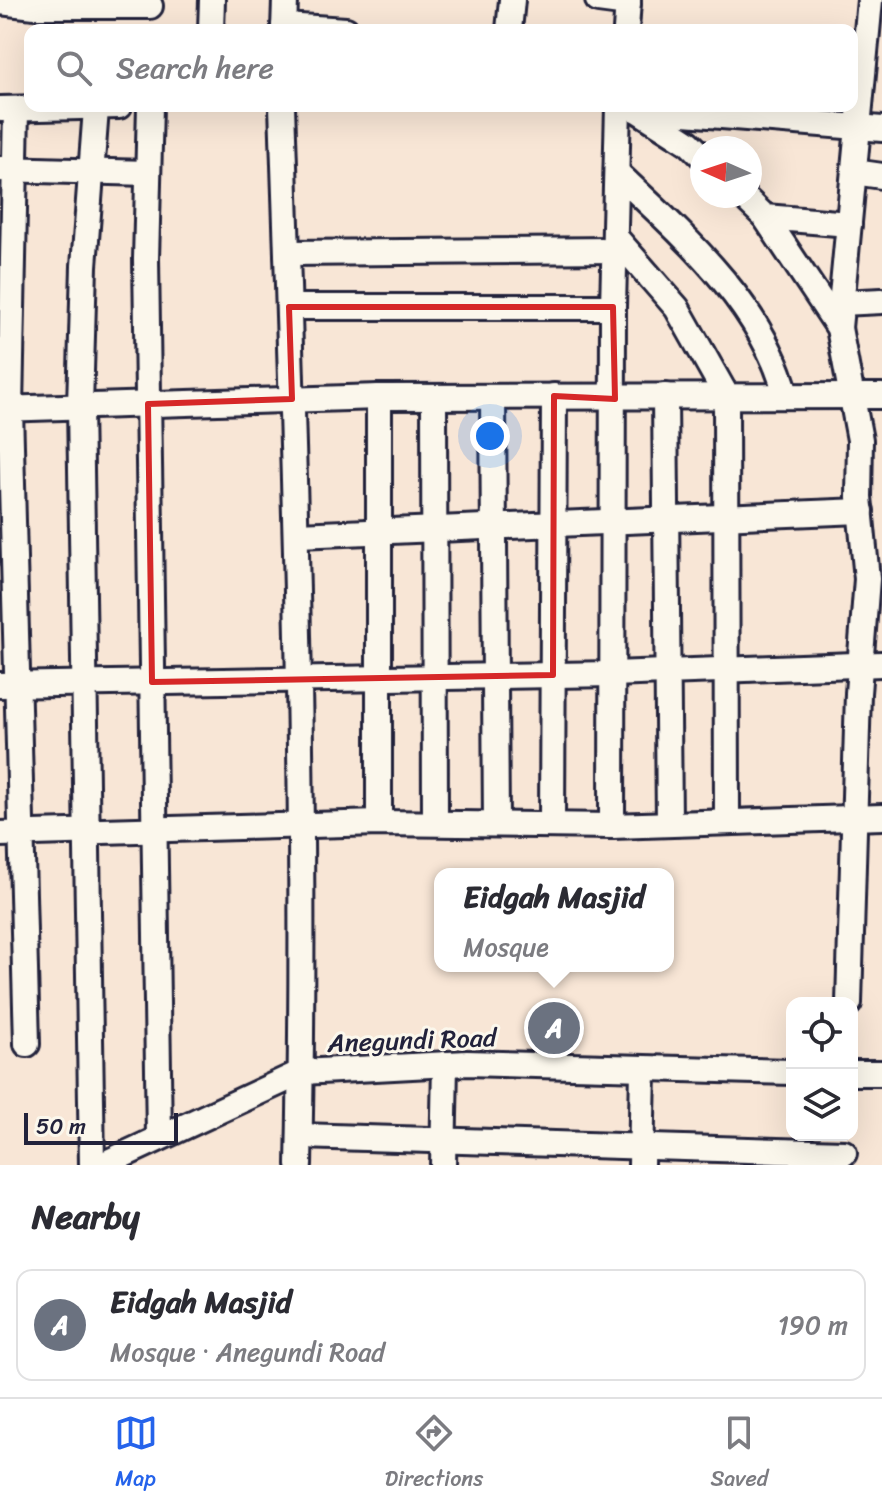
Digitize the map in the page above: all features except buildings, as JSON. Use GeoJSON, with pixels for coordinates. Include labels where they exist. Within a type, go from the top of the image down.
{"type":"FeatureCollection","features":[{"type":"Feature","properties":{"kind":"street"},"geometry":{"type":"LineString","coordinates":[[211,24],[212,0]]}},
{"type":"Feature","properties":{"kind":"street"},"geometry":{"type":"LineString","coordinates":[[284,24],[285,0]]}},
{"type":"Feature","properties":{"kind":"street"},"geometry":{"type":"LineString","coordinates":[[510,24],[512,0]]}},
{"type":"Feature","properties":{"kind":"street"},"geometry":{"type":"LineString","coordinates":[[598,0],[628,2],[626,24]]}},
{"type":"Feature","properties":{"kind":"street"},"geometry":{"type":"LineString","coordinates":[[849,997],[856,815],[871,664],[874,552],[867,502],[871,441],[853,395],[839,328],[854,172],[870,128],[866,50],[870,0]]}},
{"type":"Feature","properties":{"kind":"street"},"geometry":{"type":"LineString","coordinates":[[0,2],[150,12]]}},
{"type":"Feature","properties":{"kind":"street"},"geometry":{"type":"LineString","coordinates":[[8,109],[5,409],[11,834],[27,1044]]}},
{"type":"Feature","properties":{"kind":"street"},"geometry":{"type":"LineString","coordinates":[[92,1165],[80,406],[84,266],[91,171],[106,112]]}},
{"type":"Feature","properties":{"kind":"street"},"geometry":{"type":"LineString","coordinates":[[150,112],[148,404],[159,1138]]}},
{"type":"Feature","properties":{"kind":"street"},"geometry":{"type":"LineString","coordinates":[[282,112],[298,535],[298,679],[304,824],[299,1165]]}},
{"type":"Feature","properties":{"kind":"street"},"geometry":{"type":"LineString","coordinates":[[612,826],[613,307],[617,173],[627,112]]}},
{"type":"Feature","properties":{"kind":"street"},"geometry":{"type":"LineString","coordinates":[[636,112],[690,144]]}},
{"type":"Feature","properties":{"kind":"street"},"geometry":{"type":"LineString","coordinates":[[686,112],[870,128]]}},
{"type":"Feature","properties":{"kind":"street"},"geometry":{"type":"LineString","coordinates":[[7,169],[148,173]]}},
{"type":"Feature","properties":{"kind":"street"},"geometry":{"type":"LineString","coordinates":[[854,172],[882,176]]}},
{"type":"Feature","properties":{"kind":"street"},"geometry":{"type":"LineString","coordinates":[[617,173],[686,238],[740,303],[778,364],[786,395]]}},
{"type":"Feature","properties":{"kind":"street"},"geometry":{"type":"LineString","coordinates":[[756,208],[765,217],[839,328]]}},
{"type":"Feature","properties":{"kind":"street"},"geometry":{"type":"LineString","coordinates":[[765,217],[849,224]]}},
{"type":"Feature","properties":{"kind":"street"},"geometry":{"type":"LineString","coordinates":[[287,253],[616,244],[677,308],[726,395],[727,820]]}},
{"type":"Feature","properties":{"kind":"street"},"geometry":{"type":"LineString","coordinates":[[841,303],[882,301]]}},
{"type":"Feature","properties":{"kind":"street"},"geometry":{"type":"LineString","coordinates":[[289,307],[613,307]]}},
{"type":"Feature","properties":{"kind":"street"},"geometry":{"type":"LineString","coordinates":[[5,409],[379,397],[554,396],[615,399],[726,395],[882,396]]}},
{"type":"Feature","properties":{"kind":"street"},"geometry":{"type":"LineString","coordinates":[[552,823],[554,396]]}},
{"type":"Feature","properties":{"kind":"street"},"geometry":{"type":"LineString","coordinates":[[665,396],[669,822]]}},
{"type":"Feature","properties":{"kind":"street"},"geometry":{"type":"LineString","coordinates":[[379,397],[379,823]]}},
{"type":"Feature","properties":{"kind":"street"},"geometry":{"type":"LineString","coordinates":[[434,397],[435,823]]}},
{"type":"Feature","properties":{"kind":"street"},"geometry":{"type":"LineString","coordinates":[[493,397],[496,823]]}},
{"type":"Feature","properties":{"kind":"street"},"geometry":{"type":"LineString","coordinates":[[298,535],[727,516],[867,502]]}},
{"type":"Feature","properties":{"kind":"street"},"geometry":{"type":"LineString","coordinates":[[9,685],[612,674],[871,664]]}},
{"type":"Feature","properties":{"kind":"street"},"geometry":{"type":"LineString","coordinates":[[11,834],[304,824],[552,823],[612,826],[856,815],[882,817]]}},
{"type":"Feature","properties":{"kind":"street"},"geometry":{"type":"LineString","coordinates":[[443,1153],[445,1064]]}},
{"type":"Feature","properties":{"kind":"street","name":"Anegundi Road"},"geometry":{"type":"LineString","coordinates":[[102,1165],[302,1072],[445,1064],[786,1072]]}},
{"type":"Feature","properties":{"kind":"street"},"geometry":{"type":"LineString","coordinates":[[641,1156],[643,1070]]}},
{"type":"Feature","properties":{"kind":"street"},"geometry":{"type":"LineString","coordinates":[[858,1073],[882,1073]]}},
{"type":"Feature","properties":{"kind":"street"},"geometry":{"type":"LineString","coordinates":[[300,1136],[443,1153],[641,1156],[844,1151]]}},
{"type":"Feature","properties":{"kind":"highlighted area"},"geometry":{"type":"Polygon","coordinates":[[[289,307],[613,307],[615,399],[554,396],[553,675],[152,682],[148,404],[292,399],[289,307]]]}},
{"type":"Feature","properties":{"kind":"place","name":"Eidgah Masjid"},"geometry":{"type":"Point","coordinates":[554,1028]}}]}
